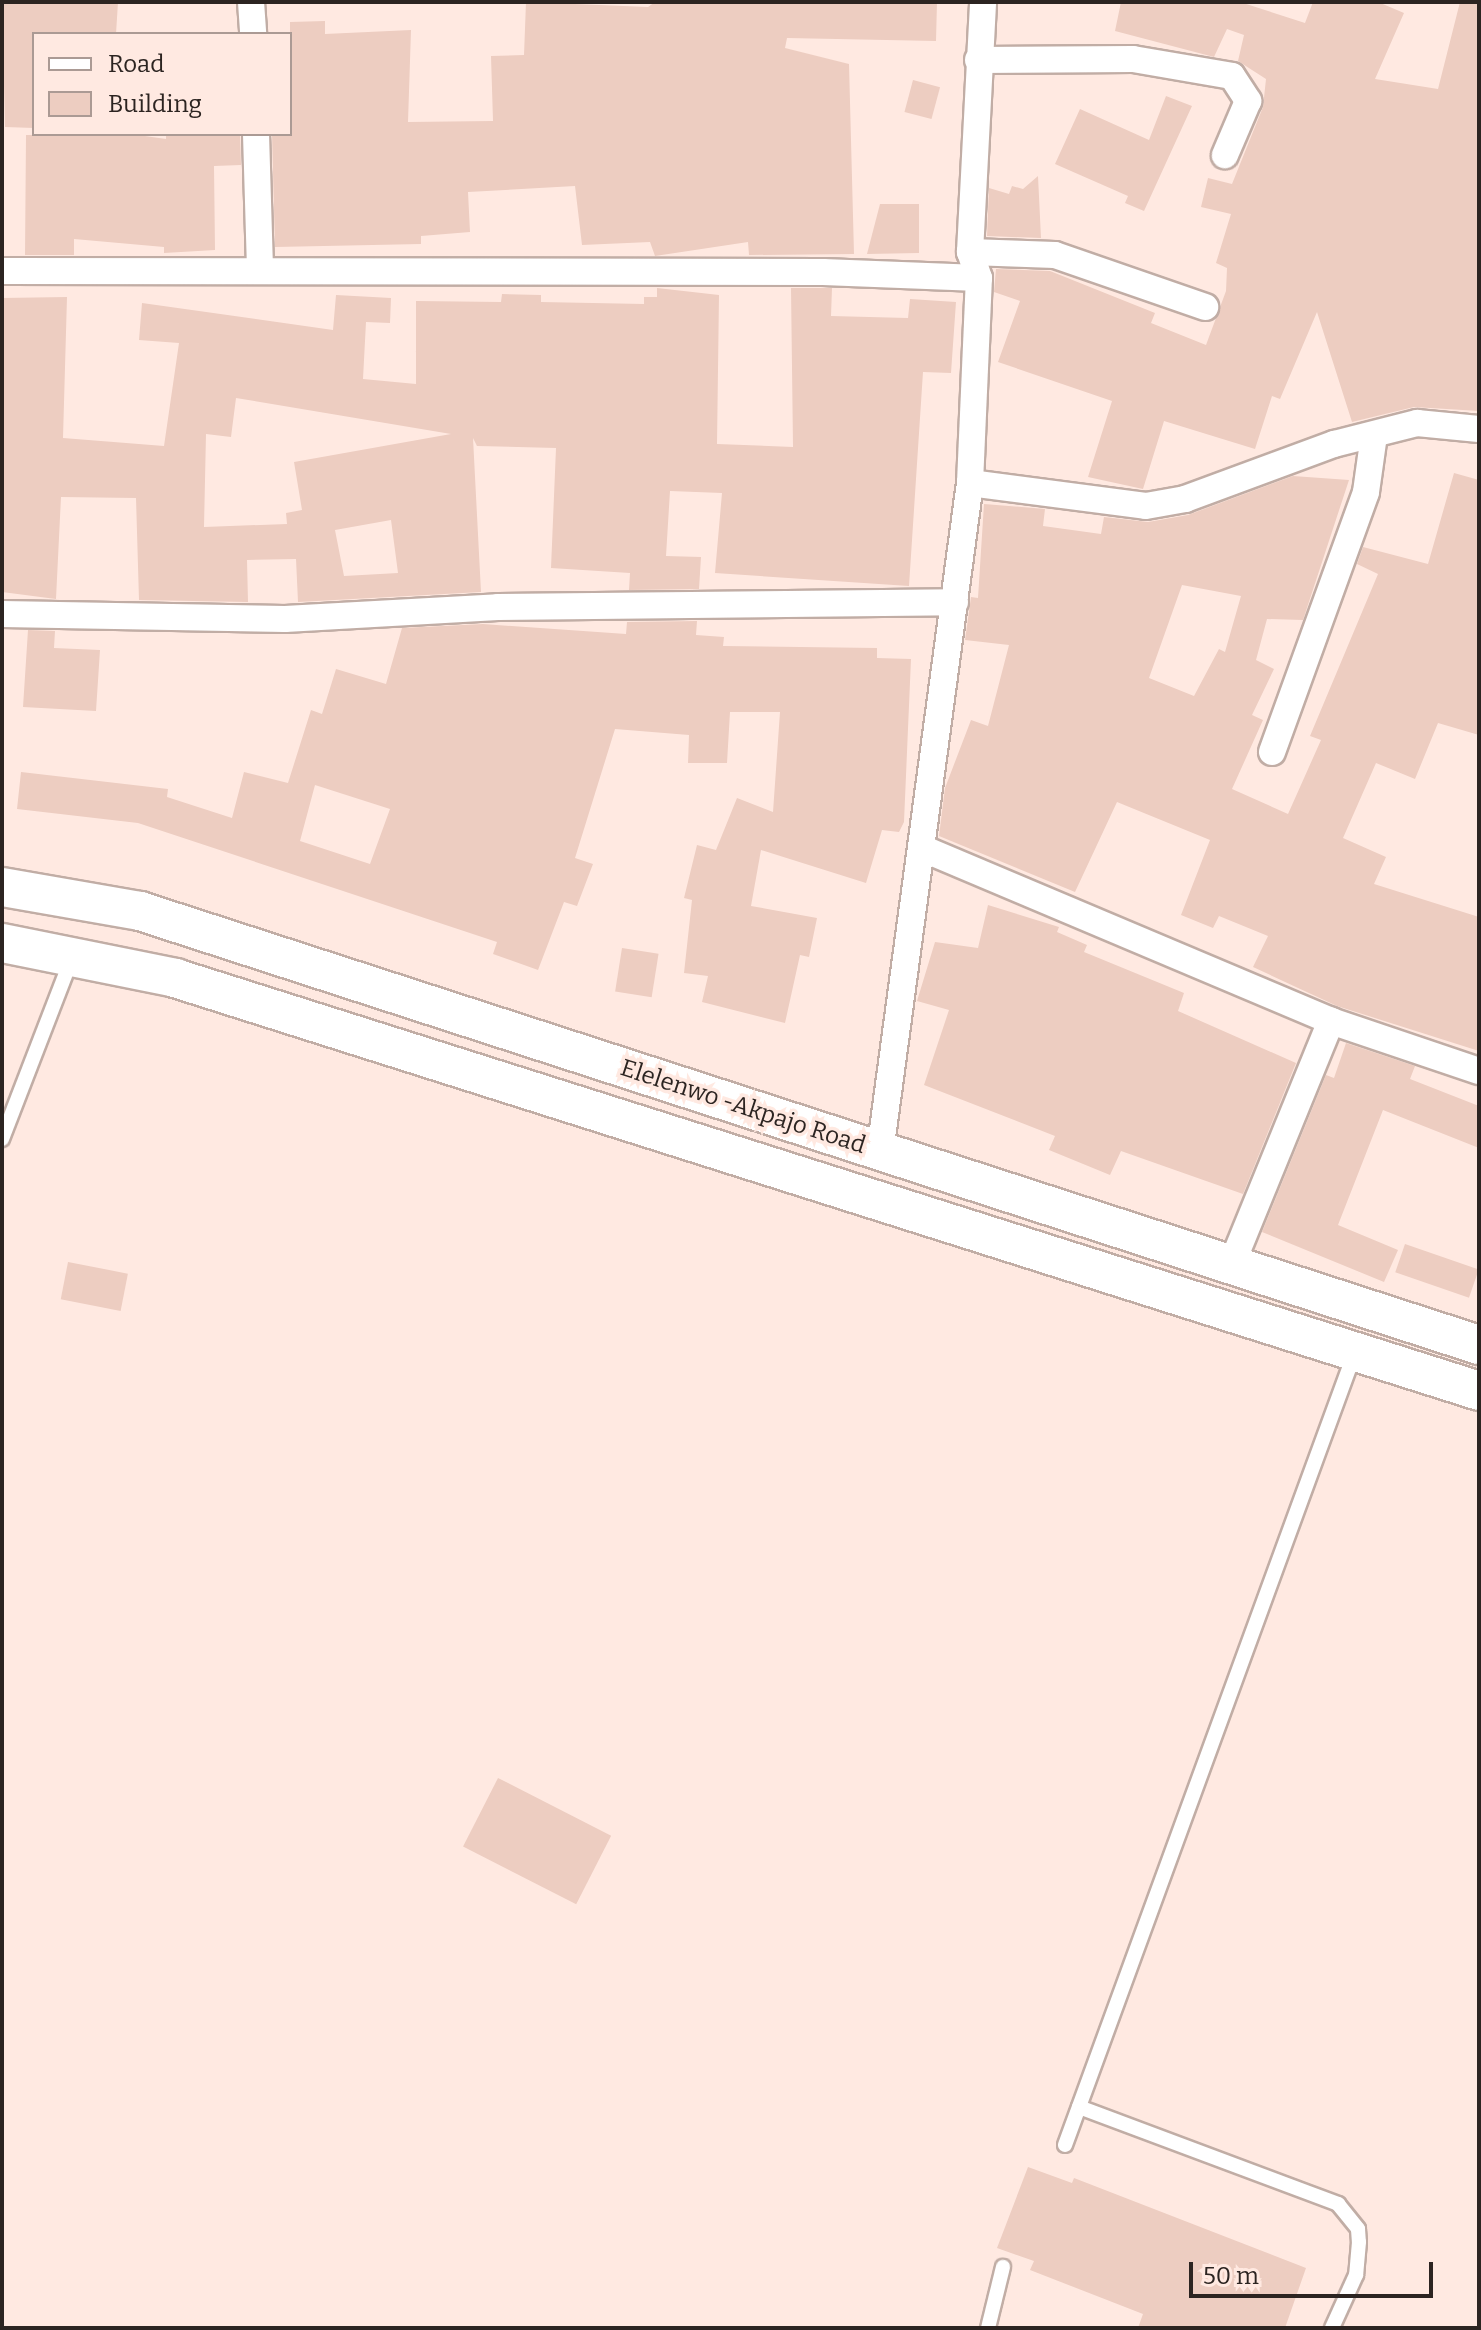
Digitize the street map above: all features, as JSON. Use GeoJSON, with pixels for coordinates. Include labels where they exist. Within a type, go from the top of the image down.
{"type":"FeatureCollection","features":[{"type":"Feature","properties":{"kind":"main road","name":"Elelenwo -Akpajo Road"},"geometry":{"type":"LineString","coordinates":[[2,887],[140,911],[1479,1345]]}},
{"type":"Feature","properties":{"kind":"main road","name":"Elelenwo -Akpajo Road"},"geometry":{"type":"LineString","coordinates":[[2,943],[175,978],[1479,1391]]}},
{"type":"Feature","properties":{"kind":"street"},"geometry":{"type":"LineString","coordinates":[[251,2],[253,32]]}},
{"type":"Feature","properties":{"kind":"street"},"geometry":{"type":"LineString","coordinates":[[880,1152],[924,849],[970,483],[979,278],[970,252],[983,2]]}},
{"type":"Feature","properties":{"kind":"street"},"geometry":{"type":"LineString","coordinates":[[978,60],[1133,59],[1232,76],[1248,101],[1225,155]]}},
{"type":"Feature","properties":{"kind":"street"},"geometry":{"type":"LineString","coordinates":[[256,136],[260,270]]}},
{"type":"Feature","properties":{"kind":"street"},"geometry":{"type":"LineString","coordinates":[[970,252],[1055,255],[1205,307]]}},
{"type":"Feature","properties":{"kind":"street"},"geometry":{"type":"LineString","coordinates":[[2,271],[823,272],[979,278]]}},
{"type":"Feature","properties":{"kind":"street"},"geometry":{"type":"LineString","coordinates":[[970,483],[1146,506],[1185,499],[1417,423],[1479,429]]}},
{"type":"Feature","properties":{"kind":"street"},"geometry":{"type":"LineString","coordinates":[[1272,752],[1366,492],[1374,435]]}},
{"type":"Feature","properties":{"kind":"street"},"geometry":{"type":"LineString","coordinates":[[2,614],[285,619],[498,607],[955,602]]}},
{"type":"Feature","properties":{"kind":"street"},"geometry":{"type":"LineString","coordinates":[[924,849],[1331,1021],[1479,1071]]}},
{"type":"Feature","properties":{"kind":"street"},"geometry":{"type":"LineString","coordinates":[[1231,1266],[1331,1021]]}},
{"type":"Feature","properties":{"kind":"lane"},"geometry":{"type":"LineString","coordinates":[[2,1139],[72,957]]}},
{"type":"Feature","properties":{"kind":"lane"},"geometry":{"type":"LineString","coordinates":[[1065,2145],[1355,1352]]}},
{"type":"Feature","properties":{"kind":"lane"},"geometry":{"type":"LineString","coordinates":[[1079,2107],[1338,2204],[1358,2229],[1359,2242],[1356,2275],[1332,2328]]}},
{"type":"Feature","properties":{"kind":"lane"},"geometry":{"type":"LineString","coordinates":[[988,2328],[1003,2267]]}},
{"type":"Feature","properties":{"kind":"building"},"geometry":{"type":"Polygon","coordinates":[[[2,2],[118,2],[116,32],[32,32],[32,128],[5,127],[2,2]]]}},
{"type":"Feature","properties":{"kind":"building"},"geometry":{"type":"Polygon","coordinates":[[[526,2],[648,7],[655,2],[937,2],[936,41],[787,38],[785,48],[849,64],[854,254],[749,255],[748,242],[655,256],[650,242],[582,245],[575,186],[468,192],[470,232],[421,236],[421,244],[275,247],[272,136],[292,136],[290,22],[325,21],[325,34],[411,30],[408,122],[493,121],[491,56],[524,55],[526,2]]]}},
{"type":"Feature","properties":{"kind":"building"},"geometry":{"type":"Polygon","coordinates":[[[1121,2],[1240,2],[1305,23],[1313,2],[1378,2],[1404,13],[1375,79],[1438,89],[1460,2],[1479,2],[1479,411],[1414,407],[1352,422],[1317,312],[1280,399],[1272,396],[1255,449],[1164,421],[1143,489],[1088,477],[1112,401],[998,362],[1020,301],[994,292],[996,269],[1050,271],[1155,313],[1151,323],[1206,345],[1226,291],[1227,268],[1216,263],[1231,214],[1201,207],[1208,178],[1232,184],[1263,107],[1266,79],[1238,61],[1244,35],[1227,29],[1214,57],[1115,31],[1121,2]]]}},
{"type":"Feature","properties":{"kind":"building"},"geometry":{"type":"Polygon","coordinates":[[[913,80],[940,87],[932,119],[904,112],[913,80]]]}},
{"type":"Feature","properties":{"kind":"building"},"geometry":{"type":"Polygon","coordinates":[[[1166,96],[1192,106],[1144,211],[1125,203],[1128,196],[1055,164],[1080,109],[1149,140],[1166,96]]]}},
{"type":"Feature","properties":{"kind":"building"},"geometry":{"type":"Polygon","coordinates":[[[26,135],[166,139],[166,136],[240,136],[241,165],[214,166],[215,250],[164,253],[164,247],[74,239],[74,255],[25,255],[26,135]]]}},
{"type":"Feature","properties":{"kind":"building"},"geometry":{"type":"Polygon","coordinates":[[[1038,176],[1041,238],[987,236],[989,188],[1009,194],[1012,186],[1023,189],[1038,176]]]}},
{"type":"Feature","properties":{"kind":"building"},"geometry":{"type":"Polygon","coordinates":[[[880,204],[919,204],[919,253],[867,254],[880,204]]]}},
{"type":"Feature","properties":{"kind":"building"},"geometry":{"type":"Polygon","coordinates":[[[657,288],[719,295],[717,444],[793,447],[791,288],[832,288],[831,316],[908,318],[910,299],[956,302],[951,373],[923,372],[909,586],[715,573],[722,493],[670,491],[666,556],[701,557],[699,589],[629,590],[630,573],[551,568],[556,448],[477,446],[473,438],[481,592],[298,602],[296,559],[247,560],[248,602],[139,600],[136,498],[61,497],[56,599],[2,592],[2,298],[67,297],[63,438],[164,446],[179,343],[139,340],[142,303],[333,330],[336,295],[391,298],[390,323],[366,322],[363,379],[416,384],[416,301],[501,302],[502,294],[541,295],[541,302],[644,304],[644,297],[657,297],[657,288]],[[236,398],[231,437],[206,434],[204,527],[287,524],[286,513],[302,510],[294,462],[451,434],[236,398]],[[391,520],[335,530],[344,576],[398,573],[391,520]]]}},
{"type":"Feature","properties":{"kind":"building"},"geometry":{"type":"Polygon","coordinates":[[[1454,473],[1479,480],[1479,735],[1438,723],[1415,779],[1376,763],[1343,838],[1386,857],[1374,884],[1479,917],[1479,1051],[1337,1006],[1253,967],[1268,936],[1219,916],[1213,928],[1181,915],[1210,840],[1117,802],[1075,892],[939,836],[945,788],[971,720],[988,726],[1009,645],[965,640],[971,597],[978,598],[984,504],[1045,509],[1043,526],[1101,534],[1104,517],[1148,522],[1188,515],[1293,476],[1349,480],[1303,620],[1267,619],[1256,660],[1274,669],[1252,715],[1263,720],[1232,789],[1288,814],[1321,740],[1310,736],[1378,574],[1357,564],[1363,547],[1428,564],[1454,473]],[[1182,585],[1149,678],[1194,696],[1219,649],[1225,652],[1241,596],[1182,585]]]}},
{"type":"Feature","properties":{"kind":"building"},"geometry":{"type":"Polygon","coordinates":[[[697,621],[696,635],[724,637],[723,646],[877,648],[877,658],[911,659],[904,822],[899,832],[882,830],[866,883],[761,850],[751,906],[817,918],[809,957],[800,955],[785,1023],[702,1002],[708,976],[684,973],[692,900],[684,898],[697,845],[716,850],[737,798],[773,812],[780,712],[730,712],[727,763],[688,763],[689,735],[615,729],[575,858],[593,864],[577,906],[564,902],[538,970],[493,954],[497,942],[138,823],[17,809],[21,772],[168,789],[167,797],[232,818],[244,772],[288,783],[311,710],[322,714],[336,669],[386,684],[402,628],[483,624],[626,634],[627,622],[697,621]],[[315,785],[300,841],[370,864],[390,809],[315,785]]]}},
{"type":"Feature","properties":{"kind":"building"},"geometry":{"type":"Polygon","coordinates":[[[28,630],[55,631],[54,648],[100,650],[96,711],[23,707],[28,630]]]}},
{"type":"Feature","properties":{"kind":"building"},"geometry":{"type":"Polygon","coordinates":[[[988,905],[1059,927],[1057,932],[1087,945],[1084,952],[1184,993],[1178,1011],[1296,1063],[1243,1194],[1121,1151],[1110,1175],[1049,1150],[1055,1136],[924,1085],[949,1010],[917,1001],[935,942],[978,948],[988,905]]]}},
{"type":"Feature","properties":{"kind":"building"},"geometry":{"type":"Polygon","coordinates":[[[622,948],[659,954],[652,997],[615,991],[622,948]]]}},
{"type":"Feature","properties":{"kind":"building"},"geometry":{"type":"Polygon","coordinates":[[[1346,1043],[1415,1066],[1410,1079],[1479,1106],[1479,1148],[1383,1110],[1338,1225],[1398,1250],[1384,1282],[1262,1232],[1326,1075],[1334,1078],[1346,1043]]]}},
{"type":"Feature","properties":{"kind":"building"},"geometry":{"type":"Polygon","coordinates":[[[1405,1244],[1479,1269],[1469,1298],[1395,1272],[1405,1244]]]}},
{"type":"Feature","properties":{"kind":"building"},"geometry":{"type":"Polygon","coordinates":[[[68,1262],[128,1274],[121,1311],[61,1299],[68,1262]]]}},
{"type":"Feature","properties":{"kind":"building"},"geometry":{"type":"Polygon","coordinates":[[[498,1778],[611,1836],[576,1904],[463,1847],[498,1778]]]}},
{"type":"Feature","properties":{"kind":"building"},"geometry":{"type":"Polygon","coordinates":[[[1028,2167],[1072,2183],[1074,2178],[1306,2268],[1285,2328],[1138,2328],[1143,2314],[1030,2270],[1034,2261],[997,2248],[1028,2167]]]}}]}
